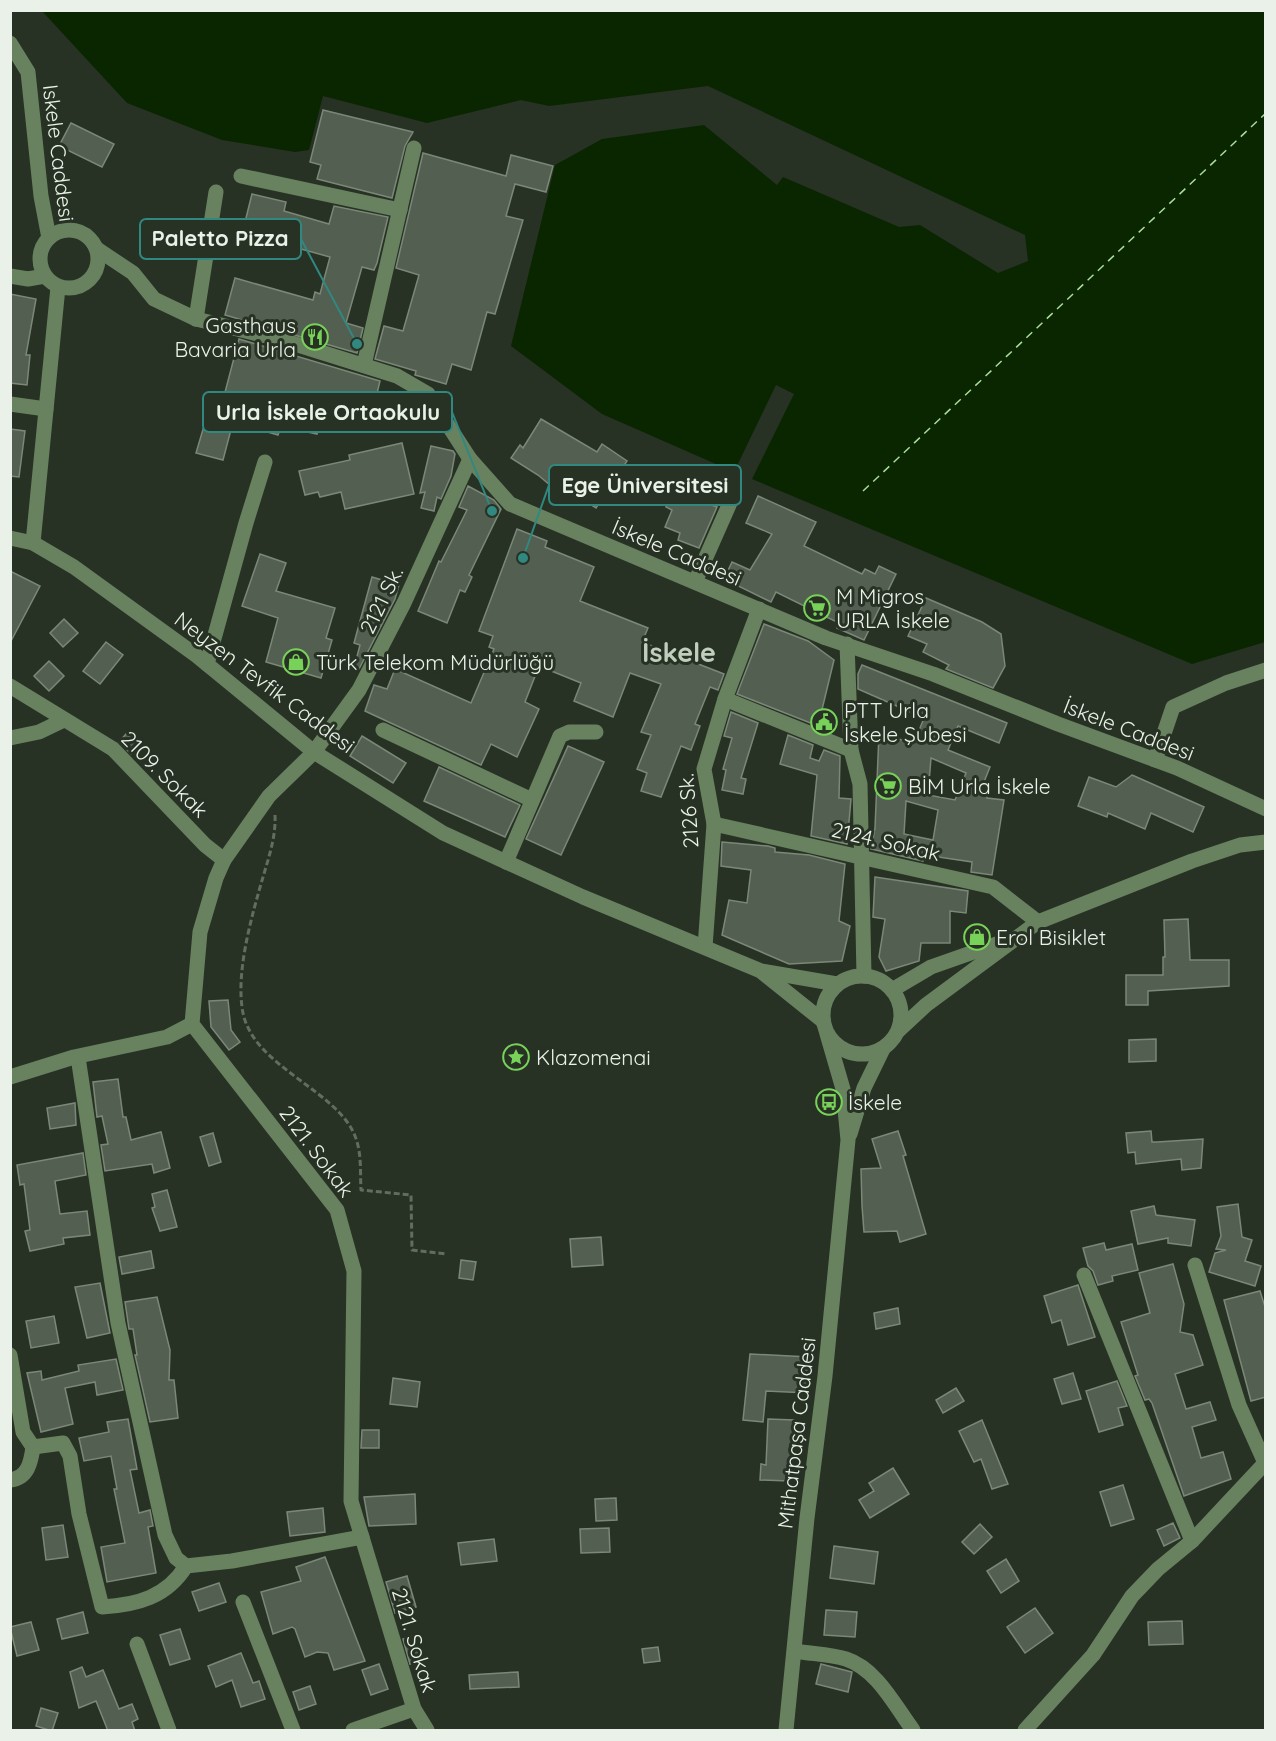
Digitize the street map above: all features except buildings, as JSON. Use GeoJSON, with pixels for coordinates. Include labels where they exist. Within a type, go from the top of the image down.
{"type":"FeatureCollection","features":[{"type":"Feature","properties":{"kind":"street","name":"Iskele Caddesi"},"geometry":{"type":"LineString","coordinates":[[10,43],[28,72],[41,196],[49,238]]}},
{"type":"Feature","properties":{"kind":"street"},"geometry":{"type":"LineString","coordinates":[[364,365],[414,148]]}},
{"type":"Feature","properties":{"kind":"street"},"geometry":{"type":"LineString","coordinates":[[241,176],[400,210]]}},
{"type":"Feature","properties":{"kind":"street"},"geometry":{"type":"LineString","coordinates":[[195,319],[216,192]]}},
{"type":"Feature","properties":{"kind":"street"},"geometry":{"type":"LineString","coordinates":[[72,230],[88,236],[97,249],[98,266],[89,280],[74,288],[58,286],[45,276],[39,260],[44,244],[56,233],[72,230]]}},
{"type":"Feature","properties":{"kind":"street","name":"İskele Caddesi"},"geometry":{"type":"LineString","coordinates":[[97,249],[133,273],[154,299],[195,319],[279,339],[364,365],[397,376],[428,394],[470,459],[510,504],[826,638],[1155,760],[1266,809]]}},
{"type":"Feature","properties":{"kind":"street"},"geometry":{"type":"LineString","coordinates":[[10,276],[28,279],[45,276]]}},
{"type":"Feature","properties":{"kind":"street"},"geometry":{"type":"LineString","coordinates":[[33,543],[58,286]]}},
{"type":"Feature","properties":{"kind":"street"},"geometry":{"type":"LineString","coordinates":[[10,404],[45,409]]}},
{"type":"Feature","properties":{"kind":"street","name":"2121 Sk."},"geometry":{"type":"LineString","coordinates":[[314,752],[359,690],[404,603],[470,459]]}},
{"type":"Feature","properties":{"kind":"street"},"geometry":{"type":"LineString","coordinates":[[207,664],[246,523],[266,462]]}},
{"type":"Feature","properties":{"kind":"street"},"geometry":{"type":"LineString","coordinates":[[695,582],[733,496]]}},
{"type":"Feature","properties":{"kind":"street","name":"Neyzen Tevfik Caddesi"},"geometry":{"type":"LineString","coordinates":[[10,538],[33,543],[74,567],[207,664],[314,752],[443,833],[761,971]]}},
{"type":"Feature","properties":{"kind":"street","name":"2126 Sk."},"geometry":{"type":"LineString","coordinates":[[705,947],[714,824],[704,769],[725,699],[759,609]]}},
{"type":"Feature","properties":{"kind":"street"},"geometry":{"type":"LineString","coordinates":[[847,644],[851,750],[860,784],[864,976]]}},
{"type":"Feature","properties":{"kind":"street"},"geometry":{"type":"LineString","coordinates":[[1155,760],[1166,704],[1266,670]]}},
{"type":"Feature","properties":{"kind":"street","name":"2109. Sokak"},"geometry":{"type":"LineString","coordinates":[[10,686],[113,749],[205,845],[224,860]]}},
{"type":"Feature","properties":{"kind":"street"},"geometry":{"type":"LineString","coordinates":[[725,699],[851,750]]}},
{"type":"Feature","properties":{"kind":"street"},"geometry":{"type":"LineString","coordinates":[[10,738],[39,732],[64,720]]}},
{"type":"Feature","properties":{"kind":"street"},"geometry":{"type":"LineString","coordinates":[[382,730],[532,800]]}},
{"type":"Feature","properties":{"kind":"street"},"geometry":{"type":"LineString","coordinates":[[506,862],[560,736],[570,732],[596,732]]}},
{"type":"Feature","properties":{"kind":"street"},"geometry":{"type":"LineString","coordinates":[[10,1077],[32,1068],[167,1037],[192,1024],[200,932],[216,878],[224,860],[269,796],[314,752]]}},
{"type":"Feature","properties":{"kind":"street","name":"2124. Sokak"},"geometry":{"type":"LineString","coordinates":[[714,824],[860,855],[993,887],[1038,922]]}},
{"type":"Feature","properties":{"kind":"street"},"geometry":{"type":"LineString","coordinates":[[848,1140],[864,1088],[883,1048],[926,1005],[1038,922],[1192,861],[1240,845],[1266,842]]}},
{"type":"Feature","properties":{"kind":"street"},"geometry":{"type":"LineString","coordinates":[[892,990],[931,967],[1017,937]]}},
{"type":"Feature","properties":{"kind":"street"},"geometry":{"type":"LineString","coordinates":[[761,971],[837,984]]}},
{"type":"Feature","properties":{"kind":"street"},"geometry":{"type":"LineString","coordinates":[[761,971],[825,1028],[835,1044],[852,1053],[871,1053],[883,1048]]}},
{"type":"Feature","properties":{"kind":"street"},"geometry":{"type":"LineString","coordinates":[[848,1140],[843,1089],[825,1028],[825,1001],[837,984],[854,976],[864,976],[884,982],[892,990],[901,1010],[898,1031]]}},
{"type":"Feature","properties":{"kind":"street","name":"2121. Sokak"},"geometry":{"type":"LineString","coordinates":[[192,1024],[337,1210],[354,1271],[351,1501],[414,1709],[428,1731]]}},
{"type":"Feature","properties":{"kind":"street"},"geometry":{"type":"LineString","coordinates":[[78,1057],[118,1323],[165,1536],[176,1558],[186,1566],[232,1561],[362,1537]]}},
{"type":"Feature","properties":{"kind":"street","name":"Mithatpaşa Caddesi"},"geometry":{"type":"LineString","coordinates":[[786,1731],[848,1140]]}},
{"type":"Feature","properties":{"kind":"street"},"geometry":{"type":"LineString","coordinates":[[1026,1731],[1093,1654],[1132,1596],[1158,1569],[1192,1541],[1265,1463],[1239,1404],[1195,1265]]}},
{"type":"Feature","properties":{"kind":"street"},"geometry":{"type":"LineString","coordinates":[[1084,1275],[1192,1541]]}},
{"type":"Feature","properties":{"kind":"street"},"geometry":{"type":"LineString","coordinates":[[10,1355],[23,1432],[33,1447],[29,1467],[24,1474],[10,1480]]}},
{"type":"Feature","properties":{"kind":"street"},"geometry":{"type":"LineString","coordinates":[[33,1447],[63,1443],[70,1456],[79,1514],[102,1607],[132,1603],[161,1594],[177,1580],[186,1566]]}},
{"type":"Feature","properties":{"kind":"street"},"geometry":{"type":"LineString","coordinates":[[243,1602],[293,1731]]}},
{"type":"Feature","properties":{"kind":"street"},"geometry":{"type":"LineString","coordinates":[[136,1644],[169,1731]]}},
{"type":"Feature","properties":{"kind":"street"},"geometry":{"type":"LineString","coordinates":[[795,1651],[840,1657],[856,1663],[874,1678],[913,1731]]}},
{"type":"Feature","properties":{"kind":"street"},"geometry":{"type":"LineString","coordinates":[[353,1731],[414,1709]]}},
{"type":"Feature","properties":{"kind":"path"},"geometry":{"type":"LineString","coordinates":[[269,796],[276,826],[246,947],[243,1012],[247,1024],[255,1039],[270,1055],[332,1108],[349,1126],[355,1135],[359,1151],[361,1190],[411,1195],[412,1250],[447,1254]]}},
{"type":"Feature","properties":{"kind":"shaded area"},"geometry":{"type":"Polygon","coordinates":[[[42,11],[1265,11],[1265,642],[1192,664],[752,479],[794,394],[776,385],[734,472],[602,414],[511,346],[555,165],[602,139],[704,125],[777,185],[783,177],[899,227],[920,225],[998,273],[1028,261],[1025,235],[708,86],[549,106],[521,100],[427,123],[323,96],[309,150],[295,152],[222,140],[127,103],[42,11]]]}},
{"type":"Feature","properties":{"kind":"ferry route"},"geometry":{"type":"LineString","coordinates":[[863,491],[1266,113]]}},
{"type":"Feature","properties":{"kind":"place","name":"Gasthaus Bavaria Urla"},"geometry":{"type":"Point","coordinates":[315,337]}},
{"type":"Feature","properties":{"kind":"place","name":"Paletto Pizza"},"geometry":{"type":"Point","coordinates":[357,344]}},
{"type":"Feature","properties":{"kind":"place","name":"Urla İskele Ortaokulu"},"geometry":{"type":"Point","coordinates":[492,511]}},
{"type":"Feature","properties":{"kind":"place","name":"Ege Üniversitesi"},"geometry":{"type":"Point","coordinates":[523,558]}},
{"type":"Feature","properties":{"kind":"place","name":"M Migros URLA İskele"},"geometry":{"type":"Point","coordinates":[817,608]}},
{"type":"Feature","properties":{"kind":"place","name":"Türk Telekom Müdürlüğü"},"geometry":{"type":"Point","coordinates":[296,662]}},
{"type":"Feature","properties":{"kind":"place","name":"PTT Urla İskele Şubesi"},"geometry":{"type":"Point","coordinates":[824,722]}},
{"type":"Feature","properties":{"kind":"place","name":"BİM Urla İskele"},"geometry":{"type":"Point","coordinates":[888,786]}},
{"type":"Feature","properties":{"kind":"place","name":"Erol Bisiklet"},"geometry":{"type":"Point","coordinates":[977,937]}},
{"type":"Feature","properties":{"kind":"place","name":"Klazomenai"},"geometry":{"type":"Point","coordinates":[516,1057]}},
{"type":"Feature","properties":{"kind":"place","name":"İskele"},"geometry":{"type":"Point","coordinates":[829,1102]}},
{"type":"Feature","properties":{"kind":"district","name":"İskele"},"geometry":{"type":"Point","coordinates":[679,652]}}]}
